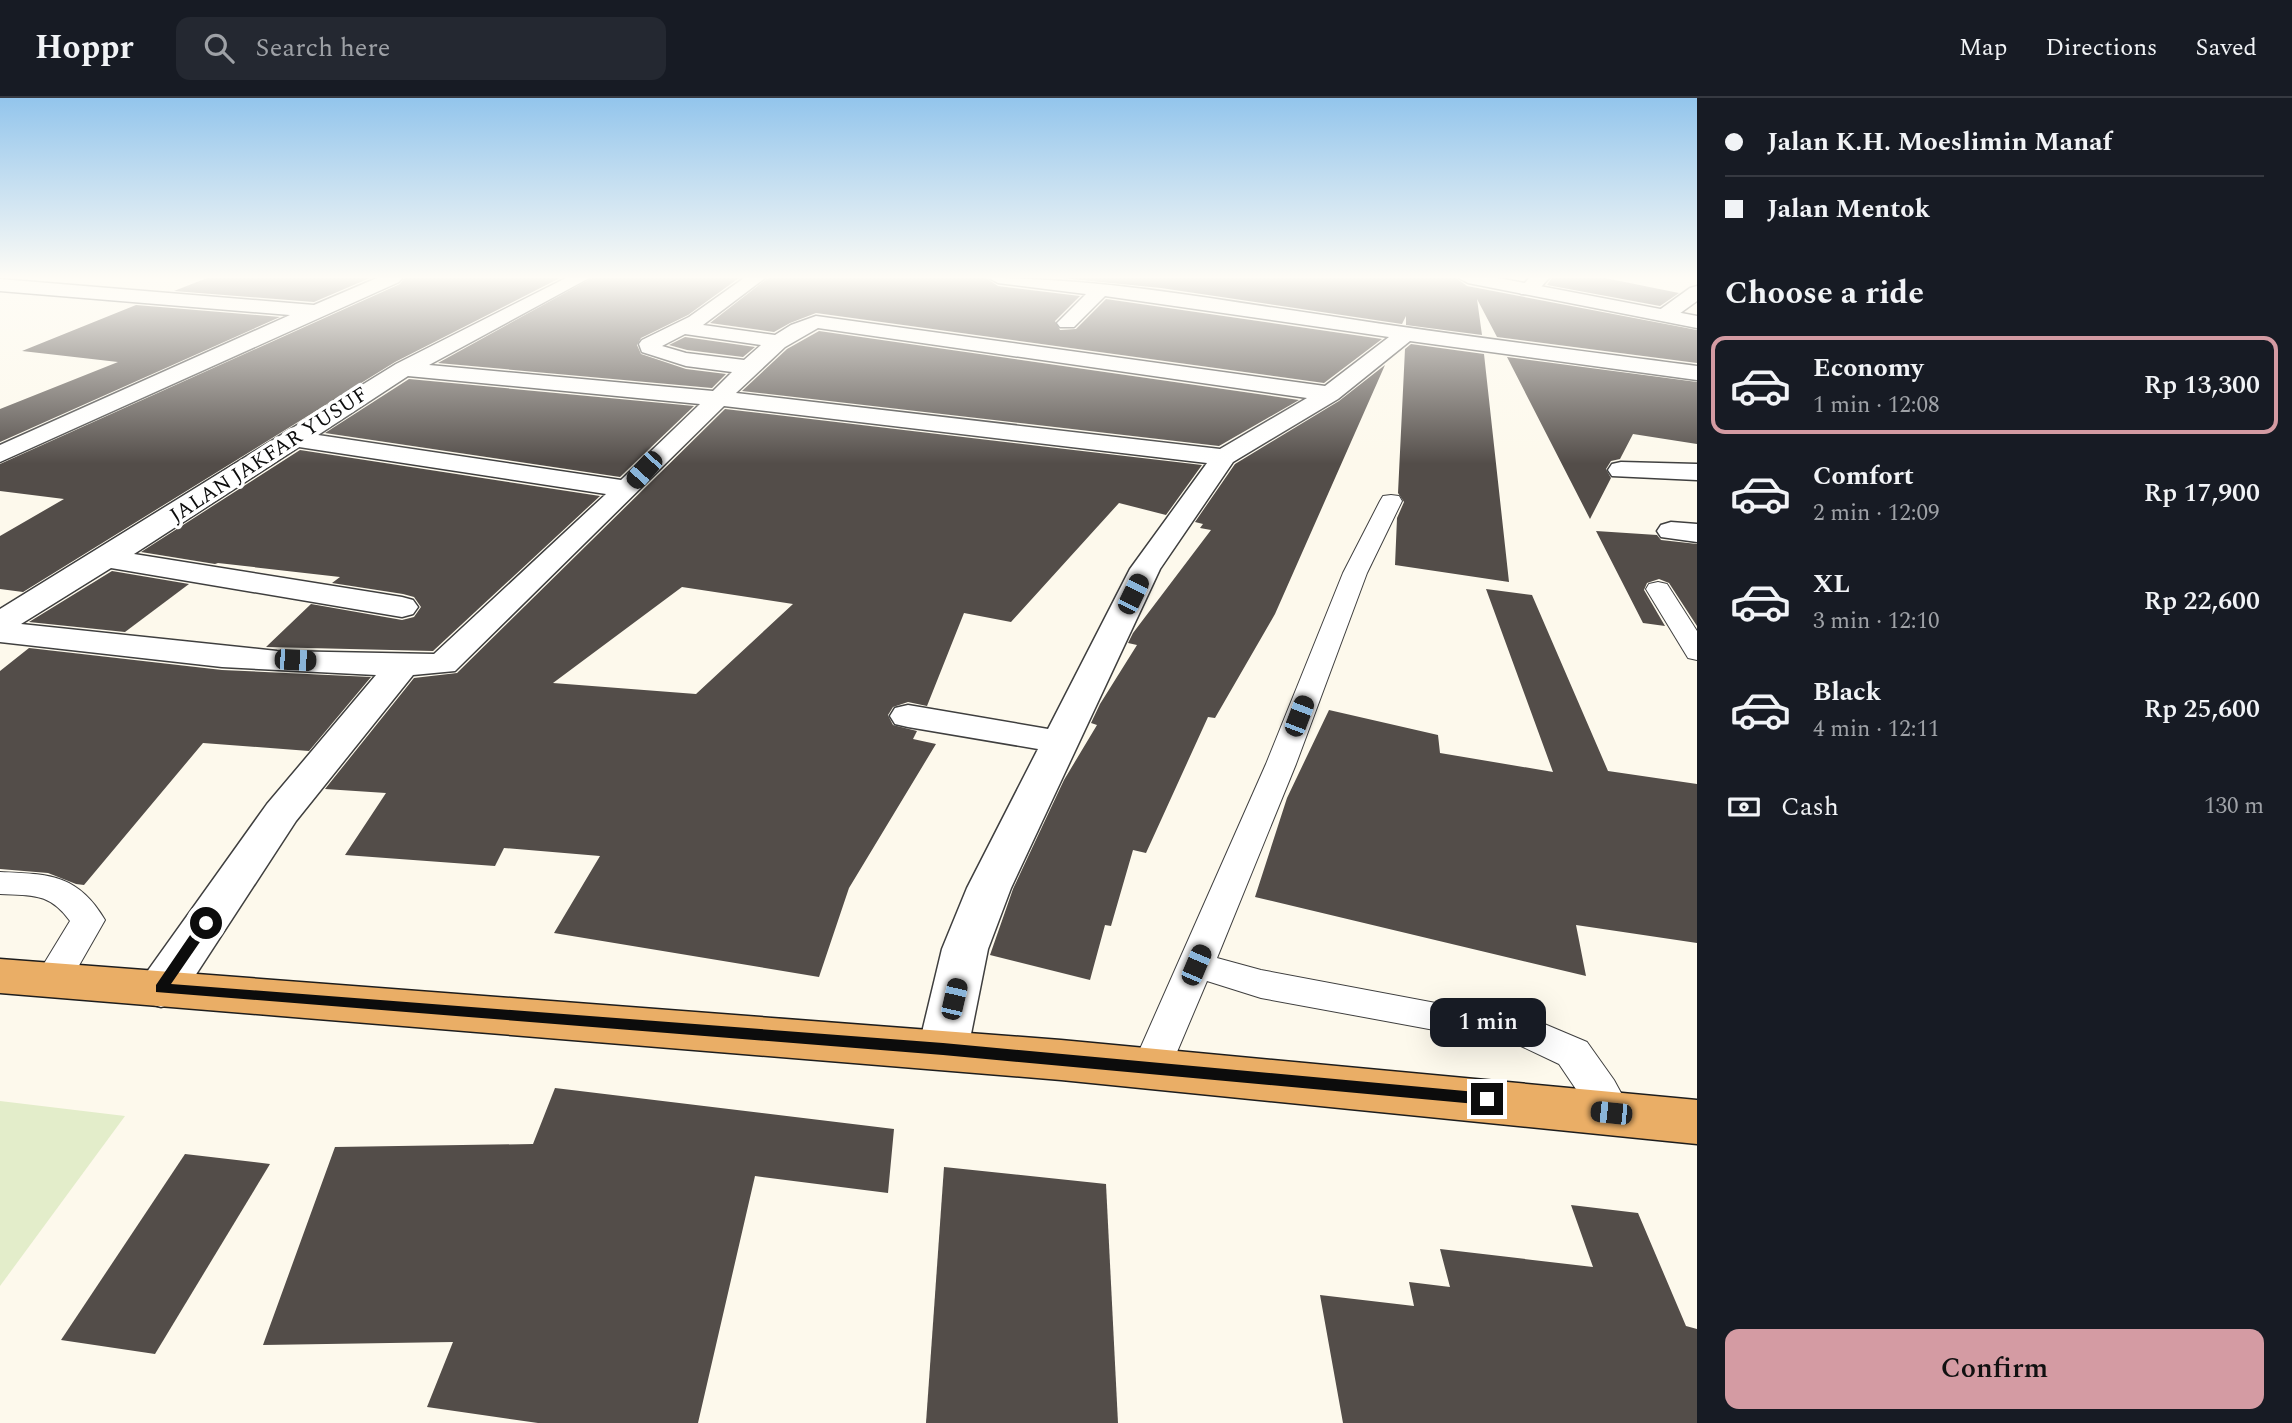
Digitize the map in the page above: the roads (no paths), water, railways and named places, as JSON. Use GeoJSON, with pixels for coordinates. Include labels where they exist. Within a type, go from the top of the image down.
{"type":"FeatureCollection","features":[{"type":"Feature","properties":{"kind":"highway"},"geometry":{"type":"LineString","coordinates":[[0,976],[943,1049],[1152,1067],[1697,1122]]}},
{"type":"Feature","properties":{"kind":"street"},"geometry":{"type":"LineString","coordinates":[[0,454],[252,340]]}},
{"type":"Feature","properties":{"kind":"street","name":"JALAN JAKFAR YUSUF"},"geometry":{"type":"LineString","coordinates":[[0,623],[404,369],[460,340]]}},
{"type":"Feature","properties":{"kind":"street"},"geometry":{"type":"LineString","coordinates":[[658,340],[649,344],[649,348],[685,359],[750,367]]}},
{"type":"Feature","properties":{"kind":"street"},"geometry":{"type":"LineString","coordinates":[[766,340],[781,342]]}},
{"type":"Feature","properties":{"kind":"street"},"geometry":{"type":"LineString","coordinates":[[0,632],[242,658],[402,666],[443,664],[559,557],[718,397],[784,340]]}},
{"type":"Feature","properties":{"kind":"street"},"geometry":{"type":"LineString","coordinates":[[955,340],[1330,394]]}},
{"type":"Feature","properties":{"kind":"street"},"geometry":{"type":"LineString","coordinates":[[943,1049],[965,949],[989,888],[1145,569],[1224,457],[1330,394],[1399,340]]}},
{"type":"Feature","properties":{"kind":"street"},"geometry":{"type":"LineString","coordinates":[[1450,340],[1697,373]]}},
{"type":"Feature","properties":{"kind":"street"},"geometry":{"type":"LineString","coordinates":[[404,369],[718,397],[971,424],[1224,457]]}},
{"type":"Feature","properties":{"kind":"street"},"geometry":{"type":"LineString","coordinates":[[295,439],[627,489]]}},
{"type":"Feature","properties":{"kind":"street"},"geometry":{"type":"LineString","coordinates":[[1621,470],[1697,472]]}},
{"type":"Feature","properties":{"kind":"street"},"geometry":{"type":"LineString","coordinates":[[105,558],[402,607]]}},
{"type":"Feature","properties":{"kind":"street"},"geometry":{"type":"LineString","coordinates":[[161,989],[281,813],[402,666]]}},
{"type":"Feature","properties":{"kind":"street"},"geometry":{"type":"LineString","coordinates":[[908,716],[1060,742]]}},
{"type":"Feature","properties":{"kind":"lane"},"geometry":{"type":"LineString","coordinates":[[1152,1067],[1281,764],[1355,573],[1391,501]]}},
{"type":"Feature","properties":{"kind":"lane"},"geometry":{"type":"LineString","coordinates":[[1658,589],[1697,652]]}},
{"type":"Feature","properties":{"kind":"lane"},"geometry":{"type":"LineString","coordinates":[[0,883],[59,887],[75,902],[88,920],[52,980]]}},
{"type":"Feature","properties":{"kind":"lane"},"geometry":{"type":"LineString","coordinates":[[1196,965],[1261,984],[1528,1033],[1573,1053],[1600,1091],[1611,1113]]}}]}
